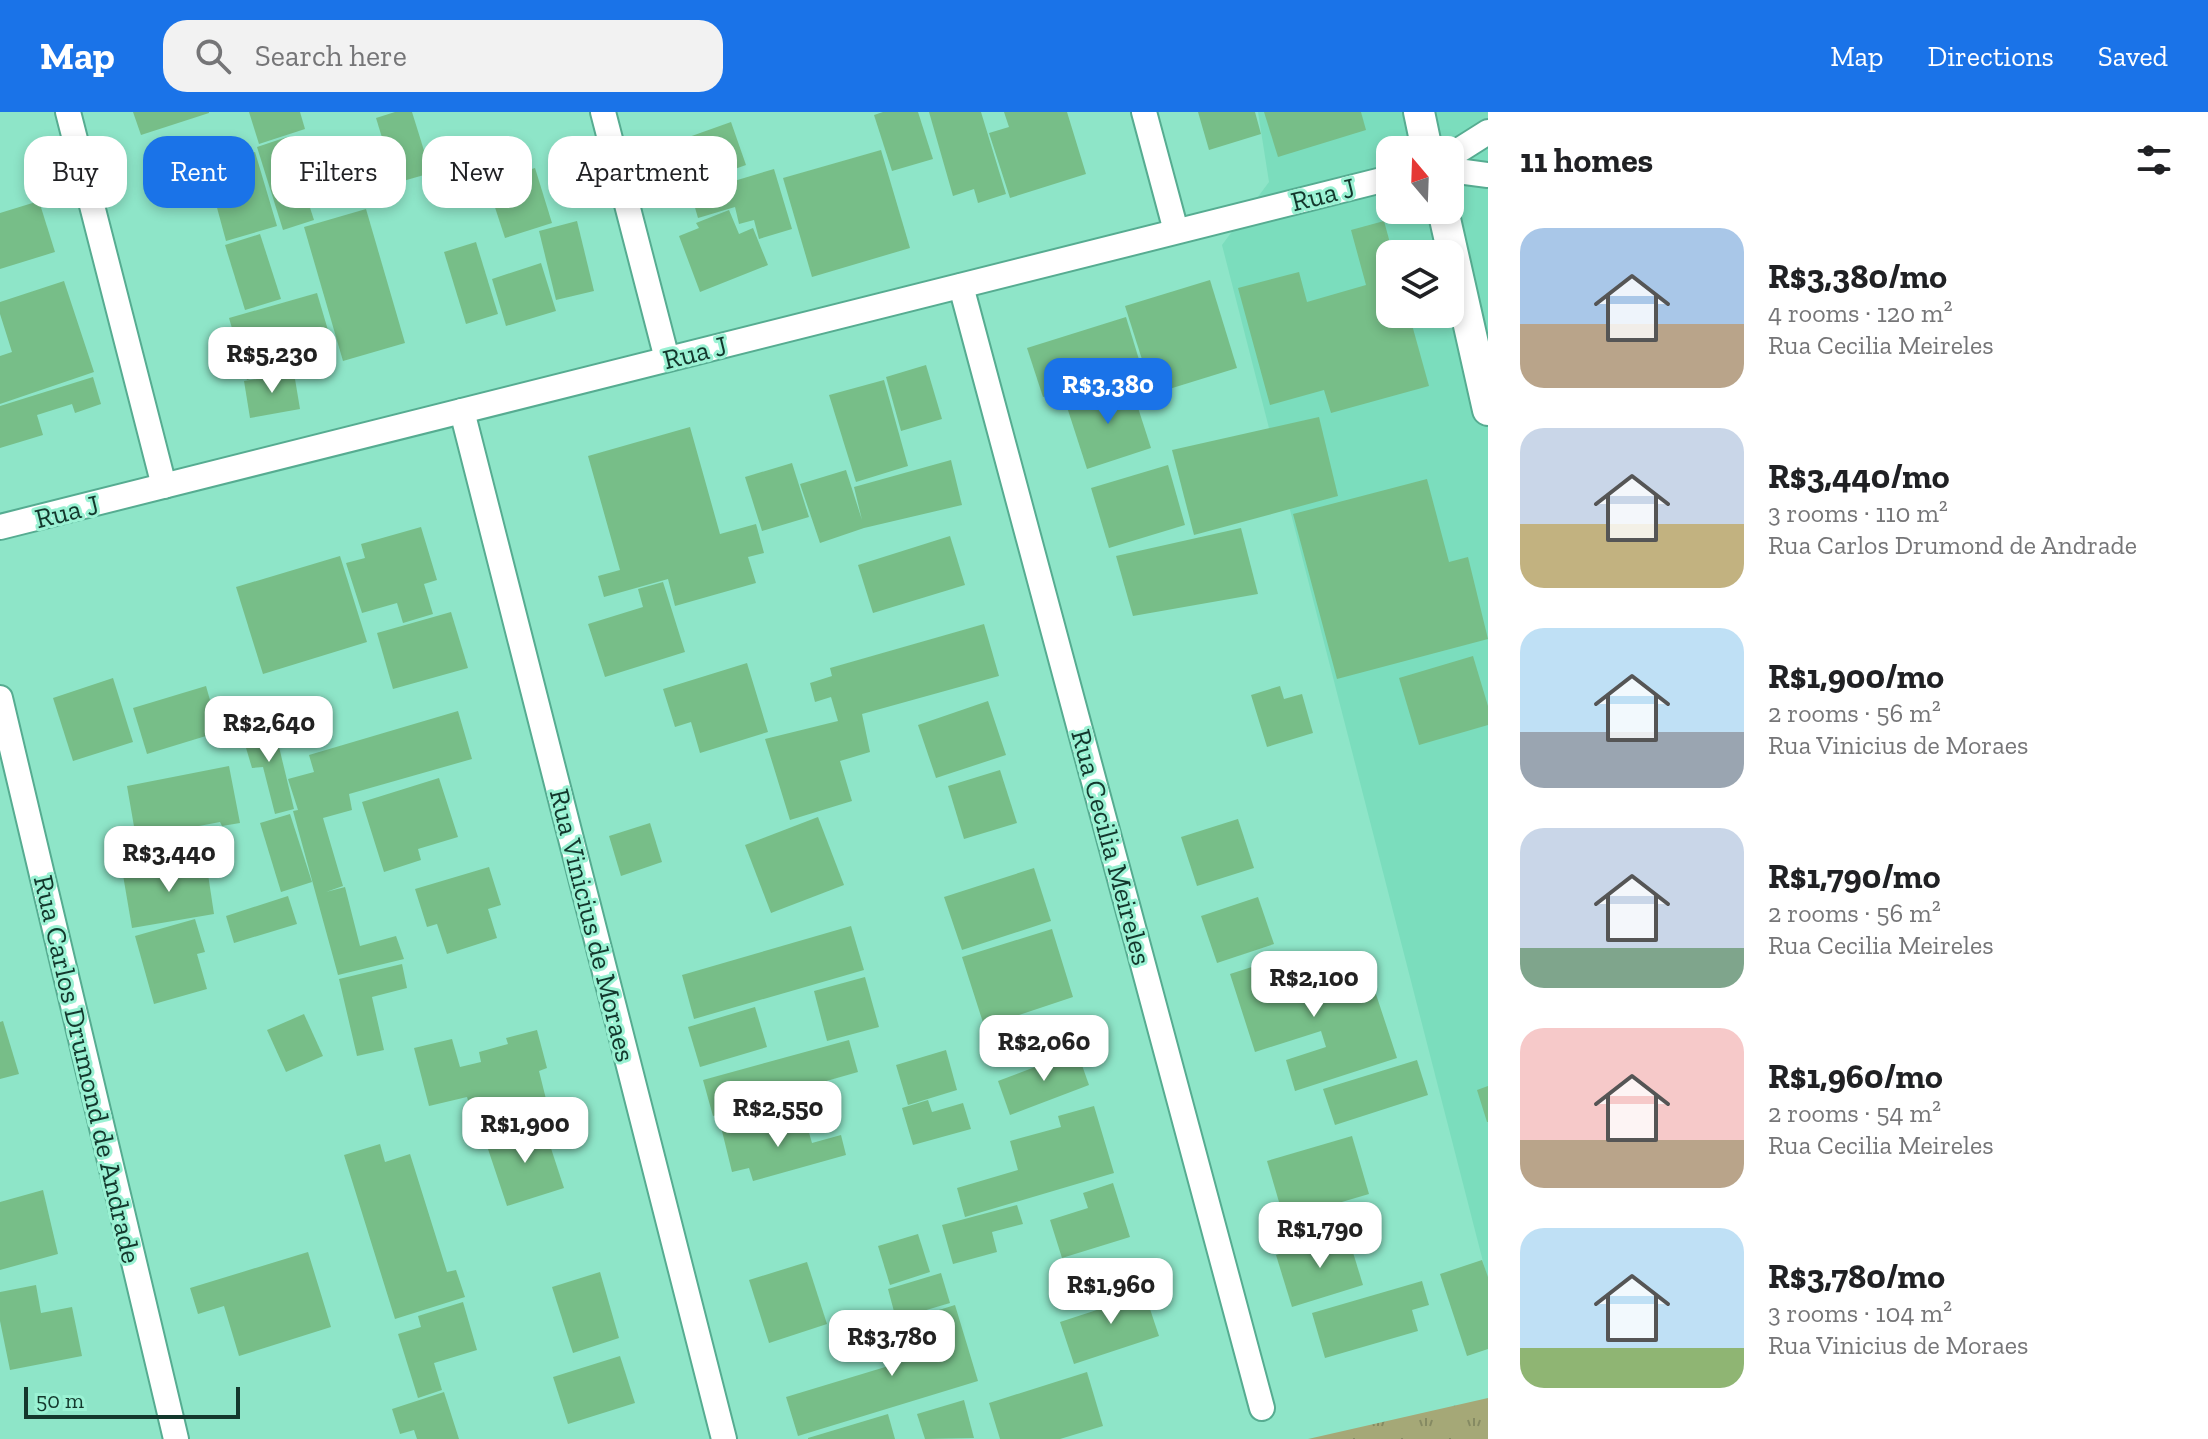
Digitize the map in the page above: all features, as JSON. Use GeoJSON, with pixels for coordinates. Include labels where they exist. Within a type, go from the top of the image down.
{"type":"FeatureCollection","features":[{"type":"Feature","properties":{"kind":"street"},"geometry":{"type":"LineString","coordinates":[[68,112],[164,486]]}},
{"type":"Feature","properties":{"kind":"street"},"geometry":{"type":"LineString","coordinates":[[603,112],[667,359]]}},
{"type":"Feature","properties":{"kind":"street"},"geometry":{"type":"LineString","coordinates":[[1144,112],[1176,231]]}},
{"type":"Feature","properties":{"kind":"street"},"geometry":{"type":"LineString","coordinates":[[1419,112],[1424,136]]}},
{"type":"Feature","properties":{"kind":"street"},"geometry":{"type":"LineString","coordinates":[[1464,147],[1488,132]]}},
{"type":"Feature","properties":{"kind":"street"},"geometry":{"type":"LineString","coordinates":[[1464,172],[1488,175]]}},
{"type":"Feature","properties":{"kind":"street","name":"Rua J"},"geometry":{"type":"LineString","coordinates":[[0,527],[1376,181]]}},
{"type":"Feature","properties":{"kind":"street"},"geometry":{"type":"LineString","coordinates":[[1446,224],[1488,410]]}},
{"type":"Feature","properties":{"kind":"street","name":"Rua Cecilia Meireles"},"geometry":{"type":"LineString","coordinates":[[961,286],[1262,1408]]}},
{"type":"Feature","properties":{"kind":"street","name":"Rua Vinicius de Moraes"},"geometry":{"type":"LineString","coordinates":[[462,411],[724,1439]]}},
{"type":"Feature","properties":{"kind":"street","name":"Rua Carlos Drumond de Andrade"},"geometry":{"type":"LineString","coordinates":[[0,698],[176,1439]]}},
{"type":"Feature","properties":{"kind":"shaded area"},"geometry":{"type":"Polygon","coordinates":[[[1258,112],[1488,112],[1488,1281],[1222,245],[1269,182],[1258,112]]]}},
{"type":"Feature","properties":{"kind":"green space"},"geometry":{"type":"Polygon","coordinates":[[[1488,1398],[1488,1439],[1308,1439],[1488,1398]]]}},
{"type":"Feature","properties":{"kind":"building"},"geometry":{"type":"Polygon","coordinates":[[[133,112],[209,112],[209,113],[141,135],[133,112]]]}},
{"type":"Feature","properties":{"kind":"building"},"geometry":{"type":"Polygon","coordinates":[[[249,112],[300,112],[305,129],[284,136],[271,136],[271,140],[259,144],[249,112]]]}},
{"type":"Feature","properties":{"kind":"building"},"geometry":{"type":"Polygon","coordinates":[[[395,112],[412,112],[422,144],[422,176],[406,180],[406,136],[382,136],[376,118],[395,112]]]}},
{"type":"Feature","properties":{"kind":"building"},"geometry":{"type":"Polygon","coordinates":[[[918,112],[933,159],[892,171],[874,115],[918,112]]]}},
{"type":"Feature","properties":{"kind":"building"},"geometry":{"type":"Polygon","coordinates":[[[929,112],[981,112],[1006,194],[978,203],[974,189],[953,196],[929,112]]]}},
{"type":"Feature","properties":{"kind":"building"},"geometry":{"type":"Polygon","coordinates":[[[1004,112],[1067,112],[1086,174],[1010,198],[989,133],[1009,127],[1004,112]]]}},
{"type":"Feature","properties":{"kind":"building"},"geometry":{"type":"Polygon","coordinates":[[[1198,112],[1255,112],[1261,134],[1209,150],[1198,112]]]}},
{"type":"Feature","properties":{"kind":"building"},"geometry":{"type":"Polygon","coordinates":[[[1264,112],[1361,112],[1366,130],[1278,157],[1264,112]]]}},
{"type":"Feature","properties":{"kind":"building"},"geometry":{"type":"Polygon","coordinates":[[[731,122],[736,136],[692,136],[731,122]]]}},
{"type":"Feature","properties":{"kind":"building"},"geometry":{"type":"Polygon","coordinates":[[[737,139],[746,165],[737,168],[737,139]]]}},
{"type":"Feature","properties":{"kind":"building"},"geometry":{"type":"Polygon","coordinates":[[[271,142],[271,192],[257,147],[271,142]]]}},
{"type":"Feature","properties":{"kind":"building"},"geometry":{"type":"Polygon","coordinates":[[[881,150],[910,248],[812,277],[783,178],[881,150]]]}},
{"type":"Feature","properties":{"kind":"building"},"geometry":{"type":"Polygon","coordinates":[[[255,152],[277,226],[226,241],[217,208],[255,208],[255,152]]]}},
{"type":"Feature","properties":{"kind":"building"},"geometry":{"type":"Polygon","coordinates":[[[535,168],[552,223],[505,238],[495,208],[532,208],[532,169],[535,168]]]}},
{"type":"Feature","properties":{"kind":"building"},"geometry":{"type":"Polygon","coordinates":[[[774,169],[792,229],[759,239],[754,220],[739,224],[735,208],[737,180],[774,169]]]}},
{"type":"Feature","properties":{"kind":"building"},"geometry":{"type":"Polygon","coordinates":[[[24,206],[41,208],[55,252],[0,269],[0,213],[24,206]]]}},
{"type":"Feature","properties":{"kind":"building"},"geometry":{"type":"Polygon","coordinates":[[[276,208],[310,208],[314,220],[283,230],[276,208]]]}},
{"type":"Feature","properties":{"kind":"building"},"geometry":{"type":"Polygon","coordinates":[[[695,208],[732,208],[698,218],[695,208]]]}},
{"type":"Feature","properties":{"kind":"building"},"geometry":{"type":"Polygon","coordinates":[[[366,209],[405,343],[343,361],[304,227],[366,209]]]}},
{"type":"Feature","properties":{"kind":"building"},"geometry":{"type":"Polygon","coordinates":[[[729,210],[739,234],[753,228],[768,265],[700,292],[679,236],[699,228],[696,223],[729,210]]]}},
{"type":"Feature","properties":{"kind":"building"},"geometry":{"type":"Polygon","coordinates":[[[577,221],[594,291],[556,300],[539,231],[577,221]]]}},
{"type":"Feature","properties":{"kind":"building"},"geometry":{"type":"Polygon","coordinates":[[[1385,224],[1389,240],[1376,240],[1376,328],[1413,328],[1429,386],[1331,413],[1324,390],[1270,405],[1238,288],[1299,272],[1307,302],[1366,285],[1351,230],[1385,224]]]}},
{"type":"Feature","properties":{"kind":"building"},"geometry":{"type":"Polygon","coordinates":[[[260,234],[281,299],[245,310],[225,245],[260,234]]]}},
{"type":"Feature","properties":{"kind":"building"},"geometry":{"type":"Polygon","coordinates":[[[476,242],[498,314],[466,324],[444,252],[476,242]]]}},
{"type":"Feature","properties":{"kind":"building"},"geometry":{"type":"Polygon","coordinates":[[[541,263],[556,311],[506,326],[492,279],[541,263]]]}},
{"type":"Feature","properties":{"kind":"building"},"geometry":{"type":"Polygon","coordinates":[[[1210,280],[1237,368],[1153,394],[1125,306],[1210,280]]]}},
{"type":"Feature","properties":{"kind":"building"},"geometry":{"type":"Polygon","coordinates":[[[64,281],[94,372],[0,404],[0,356],[12,352],[0,314],[0,302],[64,281]]]}},
{"type":"Feature","properties":{"kind":"building"},"geometry":{"type":"Polygon","coordinates":[[[317,293],[335,354],[247,380],[229,318],[317,293]]]}},
{"type":"Feature","properties":{"kind":"building"},"geometry":{"type":"Polygon","coordinates":[[[1126,317],[1141,366],[1043,397],[1027,348],[1126,317]]]}},
{"type":"Feature","properties":{"kind":"building"},"geometry":{"type":"Polygon","coordinates":[[[926,365],[942,419],[901,431],[886,377],[926,365]]]}},
{"type":"Feature","properties":{"kind":"building"},"geometry":{"type":"Polygon","coordinates":[[[294,373],[300,409],[250,418],[244,381],[294,373]]]}},
{"type":"Feature","properties":{"kind":"building"},"geometry":{"type":"Polygon","coordinates":[[[93,377],[101,404],[75,413],[72,404],[37,415],[43,435],[0,448],[0,406],[93,377]]]}},
{"type":"Feature","properties":{"kind":"building"},"geometry":{"type":"Polygon","coordinates":[[[884,380],[908,466],[856,482],[829,395],[884,380]]]}},
{"type":"Feature","properties":{"kind":"building"},"geometry":{"type":"Polygon","coordinates":[[[1130,383],[1151,448],[1087,469],[1066,404],[1130,383]]]}},
{"type":"Feature","properties":{"kind":"building"},"geometry":{"type":"Polygon","coordinates":[[[1319,417],[1338,496],[1194,535],[1172,450],[1319,417]]]}},
{"type":"Feature","properties":{"kind":"building"},"geometry":{"type":"Polygon","coordinates":[[[690,427],[720,534],[756,524],[764,553],[748,557],[756,583],[675,606],[668,579],[604,597],[598,576],[620,570],[588,456],[690,427]]]}},
{"type":"Feature","properties":{"kind":"building"},"geometry":{"type":"Polygon","coordinates":[[[951,460],[962,505],[864,528],[820,543],[800,484],[846,470],[862,520],[854,487],[951,460]]]}},
{"type":"Feature","properties":{"kind":"building"},"geometry":{"type":"Polygon","coordinates":[[[792,463],[809,517],[762,531],[745,477],[792,463]]]}},
{"type":"Feature","properties":{"kind":"building"},"geometry":{"type":"Polygon","coordinates":[[[1168,465],[1185,525],[1109,548],[1091,488],[1168,465]]]}},
{"type":"Feature","properties":{"kind":"building"},"geometry":{"type":"Polygon","coordinates":[[[1427,479],[1449,562],[1468,557],[1488,639],[1337,679],[1293,514],[1427,479]]]}},
{"type":"Feature","properties":{"kind":"building"},"geometry":{"type":"Polygon","coordinates":[[[421,527],[437,580],[424,584],[433,614],[403,623],[397,603],[362,613],[346,563],[365,558],[361,544],[421,527]]]}},
{"type":"Feature","properties":{"kind":"building"},"geometry":{"type":"Polygon","coordinates":[[[1241,528],[1258,594],[1133,616],[1116,556],[1241,528]]]}},
{"type":"Feature","properties":{"kind":"building"},"geometry":{"type":"Polygon","coordinates":[[[950,536],[965,585],[873,613],[858,565],[950,536]]]}},
{"type":"Feature","properties":{"kind":"building"},"geometry":{"type":"Polygon","coordinates":[[[340,556],[367,642],[263,674],[236,587],[340,556]]]}},
{"type":"Feature","properties":{"kind":"building"},"geometry":{"type":"Polygon","coordinates":[[[663,582],[685,652],[605,677],[588,624],[643,607],[638,589],[663,582]]]}},
{"type":"Feature","properties":{"kind":"building"},"geometry":{"type":"Polygon","coordinates":[[[451,612],[468,668],[393,689],[377,633],[451,612]]]}},
{"type":"Feature","properties":{"kind":"building"},"geometry":{"type":"Polygon","coordinates":[[[984,624],[999,676],[862,714],[870,752],[840,761],[852,801],[790,820],[765,739],[838,721],[831,697],[815,702],[810,683],[832,676],[830,668],[984,624]]]}},
{"type":"Feature","properties":{"kind":"building"},"geometry":{"type":"Polygon","coordinates":[[[1473,656],[1488,706],[1488,725],[1419,745],[1399,678],[1473,656]]]}},
{"type":"Feature","properties":{"kind":"building"},"geometry":{"type":"Polygon","coordinates":[[[747,663],[768,732],[700,753],[691,722],[675,727],[663,689],[747,663]]]}},
{"type":"Feature","properties":{"kind":"building"},"geometry":{"type":"Polygon","coordinates":[[[113,678],[133,742],[73,761],[53,698],[113,678]]]}},
{"type":"Feature","properties":{"kind":"building"},"geometry":{"type":"Polygon","coordinates":[[[206,686],[219,732],[147,754],[133,708],[206,686]]]}},
{"type":"Feature","properties":{"kind":"building"},"geometry":{"type":"Polygon","coordinates":[[[1280,686],[1284,699],[1302,694],[1313,733],[1267,747],[1251,695],[1280,686]]]}},
{"type":"Feature","properties":{"kind":"building"},"geometry":{"type":"Polygon","coordinates":[[[988,701],[1006,755],[936,778],[918,725],[988,701]]]}},
{"type":"Feature","properties":{"kind":"building"},"geometry":{"type":"Polygon","coordinates":[[[458,711],[472,759],[349,794],[352,810],[323,818],[343,886],[326,892],[345,887],[360,946],[396,936],[404,959],[338,975],[293,811],[298,810],[288,779],[314,772],[309,755],[458,711]]]}},
{"type":"Feature","properties":{"kind":"building"},"geometry":{"type":"Polygon","coordinates":[[[273,722],[294,809],[275,814],[263,767],[252,768],[241,731],[273,722]]]}},
{"type":"Feature","properties":{"kind":"building"},"geometry":{"type":"Polygon","coordinates":[[[229,766],[240,823],[222,826],[220,822],[136,838],[127,786],[229,766]]]}},
{"type":"Feature","properties":{"kind":"building"},"geometry":{"type":"Polygon","coordinates":[[[1000,770],[1017,823],[964,839],[948,786],[1000,770]]]}},
{"type":"Feature","properties":{"kind":"building"},"geometry":{"type":"Polygon","coordinates":[[[439,778],[458,837],[418,849],[421,860],[384,872],[362,802],[439,778]]]}},
{"type":"Feature","properties":{"kind":"building"},"geometry":{"type":"Polygon","coordinates":[[[290,814],[312,882],[281,892],[260,823],[290,814]]]}},
{"type":"Feature","properties":{"kind":"building"},"geometry":{"type":"Polygon","coordinates":[[[818,817],[844,885],[771,913],[745,845],[818,817]]]}},
{"type":"Feature","properties":{"kind":"building"},"geometry":{"type":"Polygon","coordinates":[[[1238,819],[1254,868],[1197,886],[1181,837],[1238,819]]]}},
{"type":"Feature","properties":{"kind":"building"},"geometry":{"type":"Polygon","coordinates":[[[650,823],[662,862],[621,876],[609,836],[650,823]]]}},
{"type":"Feature","properties":{"kind":"building"},"geometry":{"type":"Polygon","coordinates":[[[206,861],[214,914],[132,928],[123,875],[206,861]]]}},
{"type":"Feature","properties":{"kind":"building"},"geometry":{"type":"Polygon","coordinates":[[[489,867],[501,905],[488,909],[497,938],[447,954],[437,924],[427,927],[415,889],[489,867]]]}},
{"type":"Feature","properties":{"kind":"building"},"geometry":{"type":"Polygon","coordinates":[[[1034,868],[1051,921],[962,950],[944,897],[1034,868]]]}},
{"type":"Feature","properties":{"kind":"building"},"geometry":{"type":"Polygon","coordinates":[[[288,896],[297,924],[234,943],[226,916],[288,896]]]}},
{"type":"Feature","properties":{"kind":"building"},"geometry":{"type":"Polygon","coordinates":[[[1258,897],[1274,944],[1217,963],[1201,916],[1258,897]]]}},
{"type":"Feature","properties":{"kind":"building"},"geometry":{"type":"Polygon","coordinates":[[[195,919],[205,952],[197,954],[207,989],[154,1004],[135,936],[195,919]]]}},
{"type":"Feature","properties":{"kind":"building"},"geometry":{"type":"Polygon","coordinates":[[[851,926],[864,970],[694,1019],[682,975],[851,926]]]}},
{"type":"Feature","properties":{"kind":"building"},"geometry":{"type":"Polygon","coordinates":[[[1052,929],[1073,997],[1013,1017],[1016,1026],[987,1035],[962,957],[1052,929]]]}},
{"type":"Feature","properties":{"kind":"building"},"geometry":{"type":"Polygon","coordinates":[[[1301,951],[1314,991],[1369,973],[1397,1058],[1295,1091],[1286,1060],[1326,1047],[1321,1031],[1255,1052],[1230,974],[1301,951]]]}},
{"type":"Feature","properties":{"kind":"building"},"geometry":{"type":"Polygon","coordinates":[[[402,964],[407,988],[372,997],[384,1050],[357,1056],[339,979],[402,964]]]}},
{"type":"Feature","properties":{"kind":"building"},"geometry":{"type":"Polygon","coordinates":[[[865,977],[879,1027],[827,1041],[814,991],[865,977]]]}},
{"type":"Feature","properties":{"kind":"building"},"geometry":{"type":"Polygon","coordinates":[[[755,1007],[767,1047],[700,1067],[688,1027],[755,1007]]]}},
{"type":"Feature","properties":{"kind":"building"},"geometry":{"type":"Polygon","coordinates":[[[304,1014],[323,1056],[286,1072],[267,1030],[304,1014]]]}},
{"type":"Feature","properties":{"kind":"building"},"geometry":{"type":"Polygon","coordinates":[[[3,1021],[19,1074],[0,1079],[0,1022],[3,1021]]]}},
{"type":"Feature","properties":{"kind":"building"},"geometry":{"type":"Polygon","coordinates":[[[537,1030],[547,1068],[539,1071],[548,1107],[475,1125],[467,1097],[429,1106],[414,1048],[452,1039],[460,1067],[481,1062],[479,1052],[508,1044],[506,1038],[537,1030]]]}},
{"type":"Feature","properties":{"kind":"building"},"geometry":{"type":"Polygon","coordinates":[[[849,1040],[858,1072],[802,1088],[806,1099],[730,1120],[728,1112],[713,1116],[703,1080],[849,1040]]]}},
{"type":"Feature","properties":{"kind":"building"},"geometry":{"type":"Polygon","coordinates":[[[946,1050],[957,1090],[908,1105],[896,1065],[946,1050]]]}},
{"type":"Feature","properties":{"kind":"building"},"geometry":{"type":"Polygon","coordinates":[[[1077,1051],[1089,1085],[1010,1115],[998,1081],[1077,1051]]]}},
{"type":"Feature","properties":{"kind":"building"},"geometry":{"type":"Polygon","coordinates":[[[1417,1060],[1428,1095],[1335,1125],[1323,1089],[1417,1060]]]}},
{"type":"Feature","properties":{"kind":"building"},"geometry":{"type":"Polygon","coordinates":[[[1488,1086],[1488,1122],[1487,1122],[1477,1090],[1488,1086]]]}},
{"type":"Feature","properties":{"kind":"building"},"geometry":{"type":"Polygon","coordinates":[[[928,1100],[932,1112],[963,1103],[971,1129],[913,1145],[902,1108],[928,1100]]]}},
{"type":"Feature","properties":{"kind":"building"},"geometry":{"type":"Polygon","coordinates":[[[1094,1106],[1114,1173],[965,1217],[957,1188],[1018,1170],[1010,1141],[1061,1127],[1058,1116],[1094,1106]]]}},
{"type":"Feature","properties":{"kind":"building"},"geometry":{"type":"Polygon","coordinates":[[[805,1119],[812,1143],[841,1135],[846,1155],[753,1181],[749,1168],[732,1172],[722,1131],[750,1124],[753,1133],[805,1119]]]}},
{"type":"Feature","properties":{"kind":"building"},"geometry":{"type":"Polygon","coordinates":[[[543,1124],[564,1188],[507,1206],[486,1143],[543,1124]]]}},
{"type":"Feature","properties":{"kind":"building"},"geometry":{"type":"Polygon","coordinates":[[[1352,1136],[1369,1194],[1284,1219],[1267,1161],[1352,1136]]]}},
{"type":"Feature","properties":{"kind":"building"},"geometry":{"type":"Polygon","coordinates":[[[380,1144],[385,1162],[410,1154],[447,1272],[456,1270],[465,1297],[395,1319],[344,1155],[380,1144]]]}},
{"type":"Feature","properties":{"kind":"building"},"geometry":{"type":"Polygon","coordinates":[[[1113,1183],[1130,1237],[1062,1258],[1050,1220],[1088,1208],[1083,1193],[1113,1183]]]}},
{"type":"Feature","properties":{"kind":"building"},"geometry":{"type":"Polygon","coordinates":[[[43,1190],[58,1254],[0,1270],[0,1202],[43,1190]]]}},
{"type":"Feature","properties":{"kind":"building"},"geometry":{"type":"Polygon","coordinates":[[[1017,1205],[1023,1224],[992,1232],[997,1252],[953,1264],[942,1225],[1017,1205]]]}},
{"type":"Feature","properties":{"kind":"building"},"geometry":{"type":"Polygon","coordinates":[[[1347,1233],[1363,1285],[1292,1307],[1276,1255],[1347,1233]]]}},
{"type":"Feature","properties":{"kind":"building"},"geometry":{"type":"Polygon","coordinates":[[[918,1234],[930,1272],[890,1285],[878,1246],[918,1234]]]}},
{"type":"Feature","properties":{"kind":"building"},"geometry":{"type":"Polygon","coordinates":[[[308,1252],[331,1327],[239,1356],[224,1306],[198,1314],[190,1288],[308,1252]]]}},
{"type":"Feature","properties":{"kind":"building"},"geometry":{"type":"Polygon","coordinates":[[[1482,1260],[1488,1277],[1488,1349],[1467,1356],[1440,1274],[1482,1260]]]}},
{"type":"Feature","properties":{"kind":"building"},"geometry":{"type":"Polygon","coordinates":[[[807,1262],[827,1324],[769,1343],[749,1280],[807,1262]]]}},
{"type":"Feature","properties":{"kind":"building"},"geometry":{"type":"Polygon","coordinates":[[[600,1272],[619,1338],[573,1353],[552,1287],[600,1272]]]}},
{"type":"Feature","properties":{"kind":"building"},"geometry":{"type":"Polygon","coordinates":[[[941,1273],[950,1303],[896,1319],[888,1289],[941,1273]]]}},
{"type":"Feature","properties":{"kind":"building"},"geometry":{"type":"Polygon","coordinates":[[[1422,1281],[1429,1305],[1412,1310],[1418,1331],[1325,1358],[1312,1313],[1422,1281]]]}},
{"type":"Feature","properties":{"kind":"building"},"geometry":{"type":"Polygon","coordinates":[[[36,1285],[41,1313],[72,1307],[82,1356],[10,1370],[0,1321],[0,1292],[36,1285]]]}},
{"type":"Feature","properties":{"kind":"building"},"geometry":{"type":"Polygon","coordinates":[[[1142,1285],[1159,1336],[1074,1364],[1060,1322],[1106,1307],[1103,1298],[1142,1285]]]}},
{"type":"Feature","properties":{"kind":"building"},"geometry":{"type":"Polygon","coordinates":[[[463,1302],[477,1350],[434,1363],[442,1390],[418,1398],[398,1334],[421,1327],[418,1316],[463,1302]]]}},
{"type":"Feature","properties":{"kind":"building"},"geometry":{"type":"Polygon","coordinates":[[[955,1305],[978,1381],[798,1436],[786,1397],[925,1355],[913,1318],[955,1305]]]}},
{"type":"Feature","properties":{"kind":"building"},"geometry":{"type":"Polygon","coordinates":[[[620,1356],[635,1403],[568,1424],[553,1377],[620,1356]]]}},
{"type":"Feature","properties":{"kind":"building"},"geometry":{"type":"Polygon","coordinates":[[[1087,1372],[1103,1426],[1060,1439],[1000,1439],[989,1403],[1087,1372]]]}},
{"type":"Feature","properties":{"kind":"building"},"geometry":{"type":"Polygon","coordinates":[[[444,1392],[459,1439],[417,1439],[414,1430],[400,1434],[392,1409],[444,1392]]]}},
{"type":"Feature","properties":{"kind":"building"},"geometry":{"type":"Polygon","coordinates":[[[964,1400],[974,1438],[925,1439],[917,1414],[964,1400]]]}},
{"type":"Feature","properties":{"kind":"building"},"geometry":{"type":"Polygon","coordinates":[[[888,1414],[895,1439],[808,1439],[808,1438],[888,1414]]]}}]}
